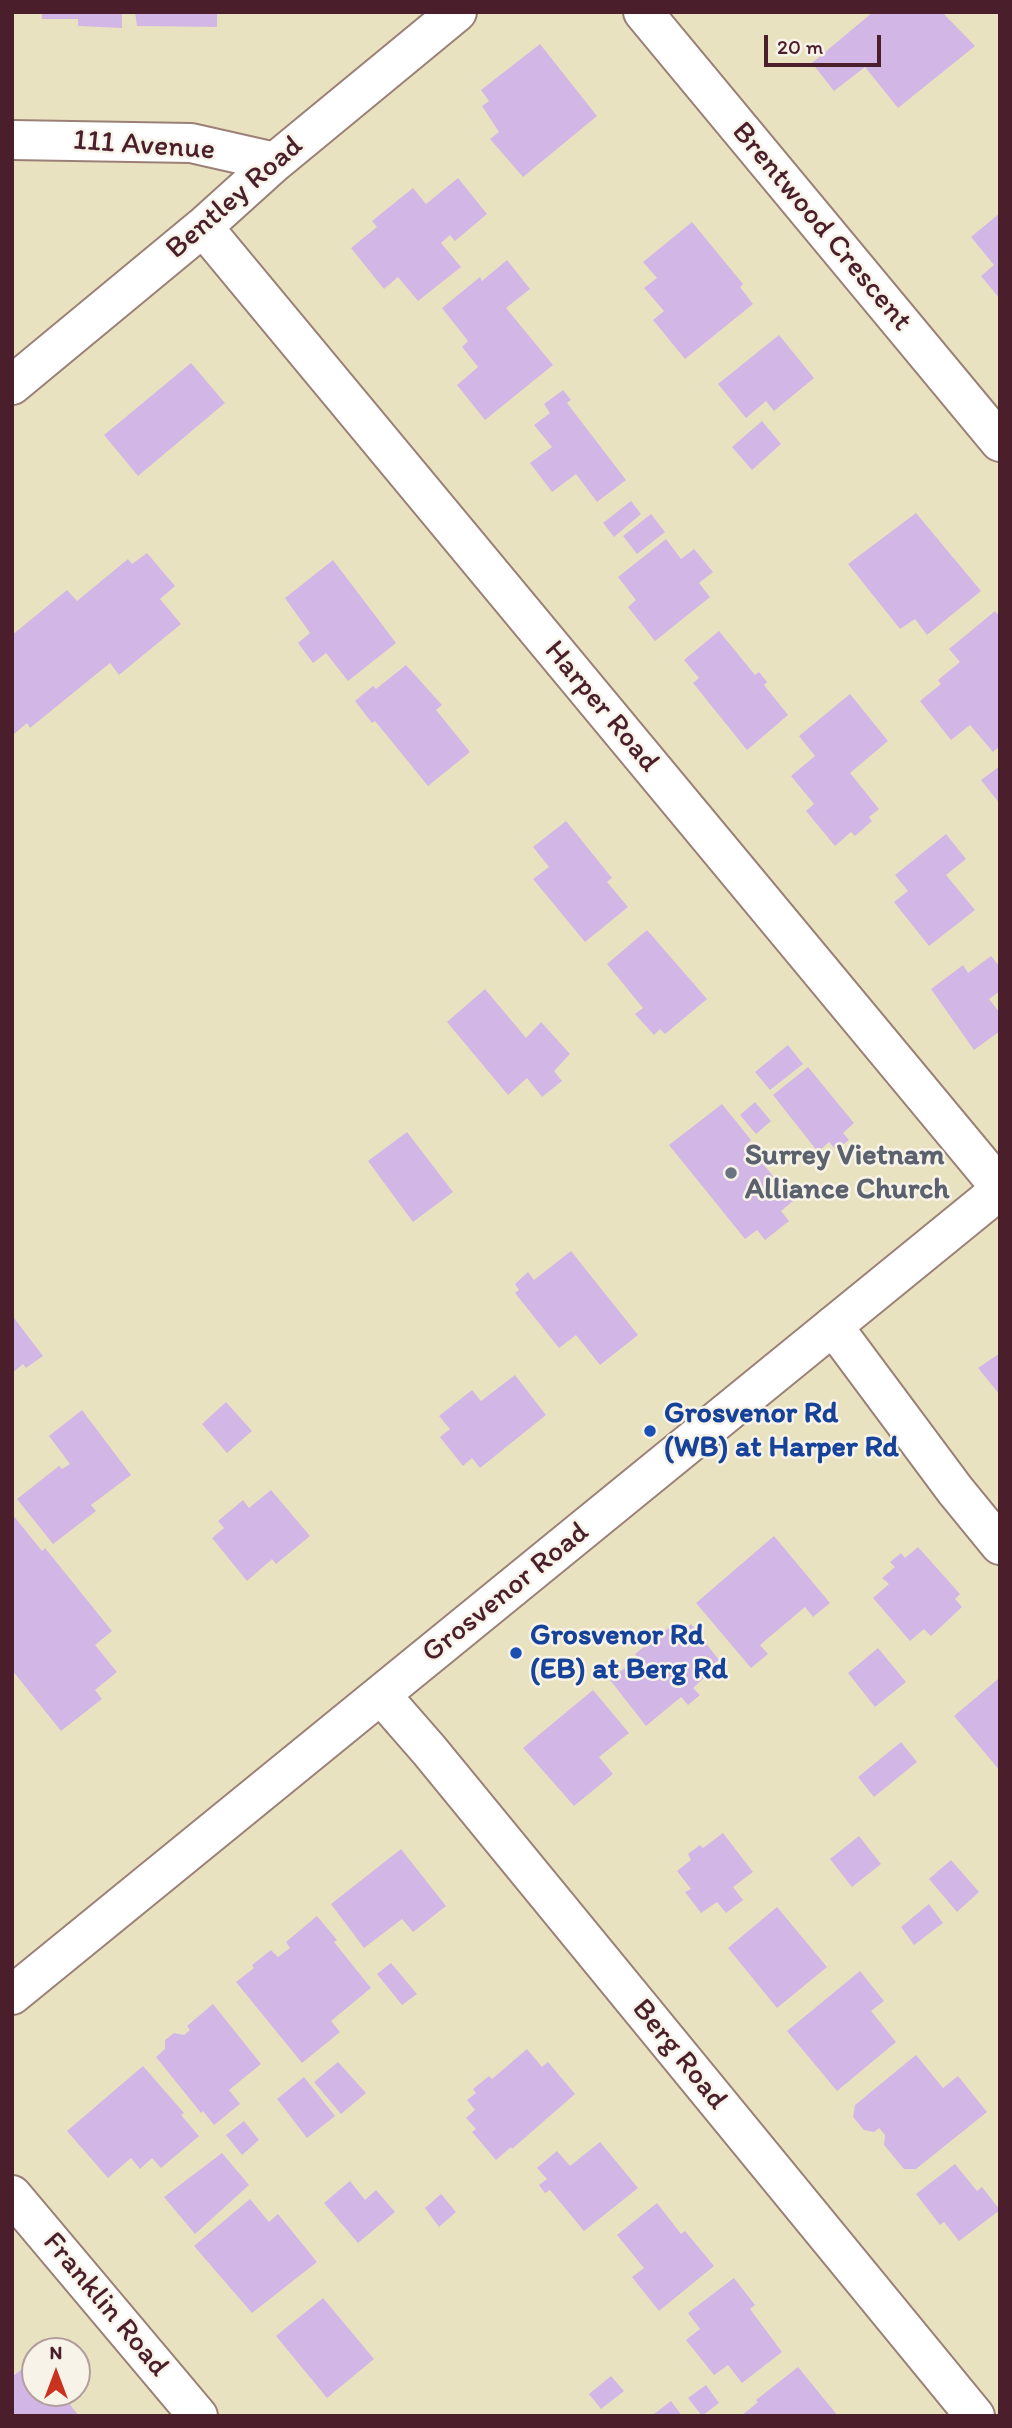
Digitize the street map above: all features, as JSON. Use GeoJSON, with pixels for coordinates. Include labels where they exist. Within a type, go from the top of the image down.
{"type":"FeatureCollection","features":[{"type":"Feature","properties":{"kind":"street","name":"Bentley Road"},"geometry":{"type":"LineString","coordinates":[[12,385],[203,228],[275,162],[457,12]]}},
{"type":"Feature","properties":{"kind":"street","name":"Brentwood Crescent"},"geometry":{"type":"LineString","coordinates":[[643,12],[1000,442]]}},
{"type":"Feature","properties":{"kind":"street","name":"111 Avenue"},"geometry":{"type":"LineString","coordinates":[[12,140],[191,143],[275,162]]}},
{"type":"Feature","properties":{"kind":"street","name":"Harper Road"},"geometry":{"type":"LineString","coordinates":[[203,228],[1000,1189]]}},
{"type":"Feature","properties":{"kind":"street","name":"Grosvenor Road"},"geometry":{"type":"LineString","coordinates":[[12,1995],[1000,1189]]}},
{"type":"Feature","properties":{"kind":"street"},"geometry":{"type":"LineString","coordinates":[[833,1326],[955,1490],[1000,1545]]}},
{"type":"Feature","properties":{"kind":"street","name":"Berg Road"},"geometry":{"type":"LineString","coordinates":[[381,1695],[975,2416]]}},
{"type":"Feature","properties":{"kind":"street","name":"Franklin Road"},"geometry":{"type":"LineString","coordinates":[[12,2195],[198,2416]]}},
{"type":"Feature","properties":{"kind":"building"},"geometry":{"type":"Polygon","coordinates":[[[42,12],[122,12],[122,28],[78,26],[78,19],[42,19],[42,12]]]}},
{"type":"Feature","properties":{"kind":"building"},"geometry":{"type":"Polygon","coordinates":[[[135,12],[217,12],[217,27],[137,26],[135,12]]]}},
{"type":"Feature","properties":{"kind":"building"},"geometry":{"type":"Polygon","coordinates":[[[873,12],[942,12],[975,46],[898,108],[865,67],[834,91],[812,63],[873,12]]]}},
{"type":"Feature","properties":{"kind":"building"},"geometry":{"type":"Polygon","coordinates":[[[540,44],[597,116],[523,177],[490,139],[499,132],[482,106],[489,101],[481,90],[540,44]]]}},
{"type":"Feature","properties":{"kind":"building"},"geometry":{"type":"Polygon","coordinates":[[[458,178],[487,214],[455,241],[450,235],[441,243],[461,267],[418,301],[398,277],[384,289],[351,248],[377,227],[372,221],[413,188],[426,204],[458,178]]]}},
{"type":"Feature","properties":{"kind":"building"},"geometry":{"type":"Polygon","coordinates":[[[1000,213],[1000,299],[981,276],[994,265],[971,237],[1000,213]]]}},
{"type":"Feature","properties":{"kind":"building"},"geometry":{"type":"Polygon","coordinates":[[[692,222],[743,284],[740,287],[753,304],[685,359],[653,320],[664,311],[644,288],[657,278],[643,262],[692,222]]]}},
{"type":"Feature","properties":{"kind":"building"},"geometry":{"type":"Polygon","coordinates":[[[507,260],[530,289],[506,308],[553,365],[485,420],[457,385],[478,367],[462,347],[468,341],[442,308],[480,277],[482,281],[507,260]]]}},
{"type":"Feature","properties":{"kind":"building"},"geometry":{"type":"Polygon","coordinates":[[[779,335],[814,378],[774,411],[766,401],[746,418],[718,384],[779,335]]]}},
{"type":"Feature","properties":{"kind":"building"},"geometry":{"type":"Polygon","coordinates":[[[191,363],[225,403],[138,476],[104,435],[191,363]]]}},
{"type":"Feature","properties":{"kind":"building"},"geometry":{"type":"Polygon","coordinates":[[[563,390],[571,400],[567,403],[626,480],[597,502],[576,474],[552,492],[530,463],[552,447],[534,425],[550,413],[544,404],[563,390]]]}},
{"type":"Feature","properties":{"kind":"building"},"geometry":{"type":"Polygon","coordinates":[[[762,421],[781,444],[752,470],[732,447],[762,421]]]}},
{"type":"Feature","properties":{"kind":"building"},"geometry":{"type":"Polygon","coordinates":[[[631,501],[641,514],[614,537],[603,523],[631,501]]]}},
{"type":"Feature","properties":{"kind":"building"},"geometry":{"type":"Polygon","coordinates":[[[916,513],[981,591],[927,635],[915,619],[900,629],[848,564],[916,513]]]}},
{"type":"Feature","properties":{"kind":"building"},"geometry":{"type":"Polygon","coordinates":[[[651,514],[665,532],[637,554],[623,536],[651,514]]]}},
{"type":"Feature","properties":{"kind":"building"},"geometry":{"type":"Polygon","coordinates":[[[666,539],[681,559],[694,549],[713,572],[699,583],[710,597],[655,641],[628,607],[636,600],[618,577],[666,539]]]}},
{"type":"Feature","properties":{"kind":"building"},"geometry":{"type":"Polygon","coordinates":[[[147,553],[175,586],[160,599],[181,624],[119,675],[110,663],[30,728],[27,723],[14,734],[12,635],[67,590],[77,601],[128,559],[132,564],[147,553]]]}},
{"type":"Feature","properties":{"kind":"building"},"geometry":{"type":"Polygon","coordinates":[[[333,560],[396,643],[348,681],[326,653],[313,663],[298,643],[310,633],[285,598],[333,560]]]}},
{"type":"Feature","properties":{"kind":"building"},"geometry":{"type":"Polygon","coordinates":[[[995,611],[1000,617],[1000,746],[993,752],[970,725],[951,740],[920,701],[941,684],[938,680],[960,662],[949,649],[995,611]]]}},
{"type":"Feature","properties":{"kind":"building"},"geometry":{"type":"Polygon","coordinates":[[[719,631],[755,675],[759,672],[767,682],[764,685],[788,715],[747,750],[693,683],[699,678],[684,660],[719,631]]]}},
{"type":"Feature","properties":{"kind":"building"},"geometry":{"type":"Polygon","coordinates":[[[406,665],[442,705],[436,710],[470,752],[428,786],[375,721],[372,723],[355,701],[373,686],[376,689],[406,665]]]}},
{"type":"Feature","properties":{"kind":"building"},"geometry":{"type":"Polygon","coordinates":[[[850,694],[888,741],[850,773],[879,809],[869,817],[872,821],[855,836],[851,832],[835,846],[806,811],[814,804],[791,776],[815,756],[799,736],[850,694]]]}},
{"type":"Feature","properties":{"kind":"building"},"geometry":{"type":"Polygon","coordinates":[[[1000,766],[1000,804],[981,780],[1000,766]]]}},
{"type":"Feature","properties":{"kind":"building"},"geometry":{"type":"Polygon","coordinates":[[[566,821],[612,878],[607,882],[628,907],[585,942],[533,879],[549,867],[533,847],[566,821]]]}},
{"type":"Feature","properties":{"kind":"building"},"geometry":{"type":"Polygon","coordinates":[[[946,834],[966,859],[946,875],[975,910],[929,946],[894,902],[908,891],[895,875],[946,834]]]}},
{"type":"Feature","properties":{"kind":"building"},"geometry":{"type":"Polygon","coordinates":[[[647,930],[707,999],[665,1034],[660,1029],[654,1035],[635,1014],[643,1008],[607,964],[647,930]]]}},
{"type":"Feature","properties":{"kind":"building"},"geometry":{"type":"Polygon","coordinates":[[[991,956],[1000,967],[1000,991],[989,999],[1000,1013],[1000,1031],[974,1050],[931,989],[963,965],[968,973],[991,956]]]}},
{"type":"Feature","properties":{"kind":"building"},"geometry":{"type":"Polygon","coordinates":[[[485,989],[526,1038],[541,1022],[570,1054],[554,1071],[562,1081],[542,1097],[527,1078],[508,1095],[447,1022],[485,989]]]}},
{"type":"Feature","properties":{"kind":"building"},"geometry":{"type":"Polygon","coordinates":[[[788,1045],[803,1064],[770,1090],[755,1072],[788,1045]]]}},
{"type":"Feature","properties":{"kind":"building"},"geometry":{"type":"Polygon","coordinates":[[[808,1067],[854,1123],[843,1133],[849,1140],[836,1150],[829,1142],[818,1152],[773,1095],[808,1067]]]}},
{"type":"Feature","properties":{"kind":"building"},"geometry":{"type":"Polygon","coordinates":[[[755,1102],[771,1121],[756,1134],[740,1115],[755,1102]]]}},
{"type":"Feature","properties":{"kind":"building","name":"Surrey Vietnam Alliance Church"},"geometry":{"type":"Polygon","coordinates":[[[722,1104],[751,1140],[747,1144],[793,1201],[781,1211],[789,1221],[765,1240],[757,1230],[745,1239],[669,1145],[722,1104]]]}},
{"type":"Feature","properties":{"kind":"building"},"geometry":{"type":"Polygon","coordinates":[[[407,1132],[453,1192],[413,1222],[368,1161],[407,1132]]]}},
{"type":"Feature","properties":{"kind":"building"},"geometry":{"type":"Polygon","coordinates":[[[571,1251],[638,1335],[600,1365],[576,1335],[559,1348],[515,1293],[519,1290],[515,1284],[528,1272],[534,1280],[571,1251]]]}},
{"type":"Feature","properties":{"kind":"building"},"geometry":{"type":"Polygon","coordinates":[[[14,1318],[43,1356],[26,1368],[23,1364],[12,1373],[12,1320],[14,1318]]]}},
{"type":"Feature","properties":{"kind":"building"},"geometry":{"type":"Polygon","coordinates":[[[1000,1353],[1000,1395],[978,1368],[1000,1353]]]}},
{"type":"Feature","properties":{"kind":"building"},"geometry":{"type":"Polygon","coordinates":[[[515,1375],[546,1415],[480,1468],[472,1458],[463,1466],[440,1437],[450,1429],[439,1416],[472,1390],[481,1401],[515,1375]]]}},
{"type":"Feature","properties":{"kind":"building"},"geometry":{"type":"Polygon","coordinates":[[[226,1402],[252,1431],[227,1453],[202,1424],[226,1402]]]}},
{"type":"Feature","properties":{"kind":"building"},"geometry":{"type":"Polygon","coordinates":[[[82,1410],[131,1475],[91,1505],[96,1511],[53,1544],[17,1499],[59,1466],[62,1469],[70,1464],[49,1436],[82,1410]]]}},
{"type":"Feature","properties":{"kind":"building"},"geometry":{"type":"Polygon","coordinates":[[[271,1490],[310,1536],[276,1564],[272,1559],[247,1581],[212,1538],[224,1528],[218,1521],[243,1500],[249,1508],[271,1490]]]}},
{"type":"Feature","properties":{"kind":"building"},"geometry":{"type":"Polygon","coordinates":[[[12,1514],[42,1551],[45,1548],[112,1631],[95,1645],[117,1672],[95,1690],[102,1699],[61,1731],[12,1670],[12,1514]]]}},
{"type":"Feature","properties":{"kind":"building"},"geometry":{"type":"Polygon","coordinates":[[[774,1536],[830,1603],[813,1617],[805,1607],[760,1645],[768,1654],[751,1668],[696,1603],[774,1536]]]}},
{"type":"Feature","properties":{"kind":"building"},"geometry":{"type":"Polygon","coordinates":[[[918,1547],[960,1594],[955,1599],[962,1607],[931,1636],[924,1629],[910,1641],[873,1598],[889,1584],[882,1578],[895,1567],[890,1562],[901,1553],[905,1558],[918,1547]]]}},
{"type":"Feature","properties":{"kind":"building"},"geometry":{"type":"Polygon","coordinates":[[[691,1624],[719,1660],[703,1672],[706,1676],[693,1688],[700,1695],[688,1705],[681,1697],[646,1726],[610,1680],[638,1657],[635,1654],[668,1628],[675,1638],[691,1624]]]}},
{"type":"Feature","properties":{"kind":"building"},"geometry":{"type":"Polygon","coordinates":[[[878,1648],[906,1682],[875,1707],[848,1673],[878,1648]]]}},
{"type":"Feature","properties":{"kind":"building"},"geometry":{"type":"Polygon","coordinates":[[[998,1679],[1000,1681],[1000,1771],[954,1716],[998,1679]]]}},
{"type":"Feature","properties":{"kind":"building"},"geometry":{"type":"Polygon","coordinates":[[[593,1690],[629,1733],[599,1757],[613,1774],[574,1806],[523,1748],[593,1690]]]}},
{"type":"Feature","properties":{"kind":"building"},"geometry":{"type":"Polygon","coordinates":[[[901,1742],[917,1762],[874,1797],[858,1777],[901,1742]]]}},
{"type":"Feature","properties":{"kind":"building"},"geometry":{"type":"Polygon","coordinates":[[[723,1833],[753,1872],[733,1887],[743,1900],[726,1913],[717,1902],[701,1913],[685,1892],[691,1889],[677,1871],[691,1860],[688,1854],[700,1845],[703,1848],[723,1833]]]}},
{"type":"Feature","properties":{"kind":"building"},"geometry":{"type":"Polygon","coordinates":[[[859,1836],[881,1864],[852,1887],[830,1859],[859,1836]]]}},
{"type":"Feature","properties":{"kind":"building"},"geometry":{"type":"Polygon","coordinates":[[[401,1849],[446,1906],[413,1932],[402,1919],[364,1948],[331,1904],[401,1849]]]}},
{"type":"Feature","properties":{"kind":"building"},"geometry":{"type":"Polygon","coordinates":[[[951,1860],[979,1892],[957,1912],[929,1879],[951,1860]]]}},
{"type":"Feature","properties":{"kind":"building"},"geometry":{"type":"Polygon","coordinates":[[[929,1904],[943,1923],[914,1945],[901,1927],[929,1904]]]}},
{"type":"Feature","properties":{"kind":"building"},"geometry":{"type":"Polygon","coordinates":[[[777,1907],[827,1967],[777,2008],[728,1948],[777,1907]]]}},
{"type":"Feature","properties":{"kind":"building"},"geometry":{"type":"Polygon","coordinates":[[[317,1916],[371,1988],[331,2021],[340,2032],[302,2063],[236,1982],[271,1950],[278,1957],[290,1948],[286,1942],[317,1916]]]}},
{"type":"Feature","properties":{"kind":"building"},"geometry":{"type":"Polygon","coordinates":[[[391,1963],[417,1994],[402,2005],[377,1974],[391,1963]]]}},
{"type":"Feature","properties":{"kind":"building"},"geometry":{"type":"Polygon","coordinates":[[[860,1971],[884,2001],[871,2011],[896,2042],[837,2091],[787,2031],[860,1971]]]}},
{"type":"Feature","properties":{"kind":"building"},"geometry":{"type":"Polygon","coordinates":[[[213,2004],[261,2064],[229,2090],[240,2104],[214,2125],[203,2111],[201,2113],[156,2057],[165,2049],[165,2040],[174,2033],[184,2035],[190,2030],[187,2026],[213,2004]]]}},
{"type":"Feature","properties":{"kind":"building"},"geometry":{"type":"Polygon","coordinates":[[[527,2049],[542,2067],[548,2062],[575,2094],[496,2160],[472,2132],[476,2129],[466,2118],[475,2110],[467,2100],[476,2093],[473,2089],[489,2076],[492,2079],[527,2049]]]}},
{"type":"Feature","properties":{"kind":"building"},"geometry":{"type":"Polygon","coordinates":[[[916,2055],[943,2088],[958,2076],[987,2112],[916,2169],[904,2169],[884,2145],[885,2135],[879,2128],[874,2132],[864,2130],[853,2117],[855,2105],[916,2055]]]}},
{"type":"Feature","properties":{"kind":"building"},"geometry":{"type":"Polygon","coordinates":[[[338,2062],[366,2093],[341,2114],[314,2082],[338,2062]]]}},
{"type":"Feature","properties":{"kind":"building"},"geometry":{"type":"Polygon","coordinates":[[[143,2066],[184,2113],[181,2115],[199,2136],[161,2168],[152,2158],[140,2169],[131,2158],[108,2178],[67,2131],[143,2066]]]}},
{"type":"Feature","properties":{"kind":"building"},"geometry":{"type":"Polygon","coordinates":[[[304,2077],[335,2116],[307,2138],[277,2099],[304,2077]]]}},
{"type":"Feature","properties":{"kind":"building"},"geometry":{"type":"Polygon","coordinates":[[[244,2121],[259,2140],[242,2155],[226,2135],[244,2121]]]}},
{"type":"Feature","properties":{"kind":"building"},"geometry":{"type":"Polygon","coordinates":[[[600,2142],[638,2188],[584,2231],[550,2190],[545,2193],[539,2185],[547,2179],[537,2168],[557,2151],[570,2166],[600,2142]]]}},
{"type":"Feature","properties":{"kind":"building"},"geometry":{"type":"Polygon","coordinates":[[[222,2153],[249,2185],[195,2234],[164,2197],[222,2153]]]}},
{"type":"Feature","properties":{"kind":"building"},"geometry":{"type":"Polygon","coordinates":[[[955,2164],[977,2191],[982,2187],[1000,2210],[959,2241],[944,2222],[940,2225],[916,2194],[955,2164]]]}},
{"type":"Feature","properties":{"kind":"building"},"geometry":{"type":"Polygon","coordinates":[[[350,2181],[365,2200],[376,2190],[395,2212],[358,2243],[324,2203],[350,2181]]]}},
{"type":"Feature","properties":{"kind":"building"},"geometry":{"type":"Polygon","coordinates":[[[441,2194],[456,2212],[439,2227],[425,2208],[441,2194]]]}},
{"type":"Feature","properties":{"kind":"building"},"geometry":{"type":"Polygon","coordinates":[[[250,2199],[269,2222],[278,2214],[317,2262],[252,2313],[194,2246],[250,2199]]]}},
{"type":"Feature","properties":{"kind":"building"},"geometry":{"type":"Polygon","coordinates":[[[657,2203],[681,2234],[685,2231],[714,2266],[659,2311],[632,2277],[644,2268],[617,2235],[657,2203]]]}},
{"type":"Feature","properties":{"kind":"building"},"geometry":{"type":"Polygon","coordinates":[[[734,2278],[755,2305],[750,2309],[782,2352],[742,2383],[728,2365],[714,2375],[686,2340],[700,2329],[688,2313],[734,2278]]]}},
{"type":"Feature","properties":{"kind":"building"},"geometry":{"type":"Polygon","coordinates":[[[323,2298],[374,2359],[327,2398],[276,2336],[323,2298]]]}},
{"type":"Feature","properties":{"kind":"building"},"geometry":{"type":"Polygon","coordinates":[[[798,2367],[838,2416],[741,2416],[758,2402],[756,2400],[798,2367]]]}},
{"type":"Feature","properties":{"kind":"building"},"geometry":{"type":"Polygon","coordinates":[[[21,2370],[21,2407],[72,2407],[79,2416],[12,2416],[12,2377],[21,2370]]]}},
{"type":"Feature","properties":{"kind":"building"},"geometry":{"type":"Polygon","coordinates":[[[611,2376],[624,2391],[601,2409],[589,2394],[611,2376]]]}},
{"type":"Feature","properties":{"kind":"building"},"geometry":{"type":"Polygon","coordinates":[[[706,2385],[719,2403],[702,2416],[688,2398],[706,2385]]]}},
{"type":"Feature","properties":{"kind":"building"},"geometry":{"type":"Polygon","coordinates":[[[671,2401],[682,2416],[655,2416],[654,2414],[671,2401]]]}},
{"type":"Feature","properties":{"kind":"place","name":"Surrey Vietnam Alliance Church"},"geometry":{"type":"Point","coordinates":[731,1173]}},
{"type":"Feature","properties":{"kind":"place","name":"Grosvenor Rd (WB) at Harper Rd"},"geometry":{"type":"Point","coordinates":[650,1431]}},
{"type":"Feature","properties":{"kind":"place","name":"Grosvenor Rd (EB) at Berg Rd"},"geometry":{"type":"Point","coordinates":[516,1653]}}]}
